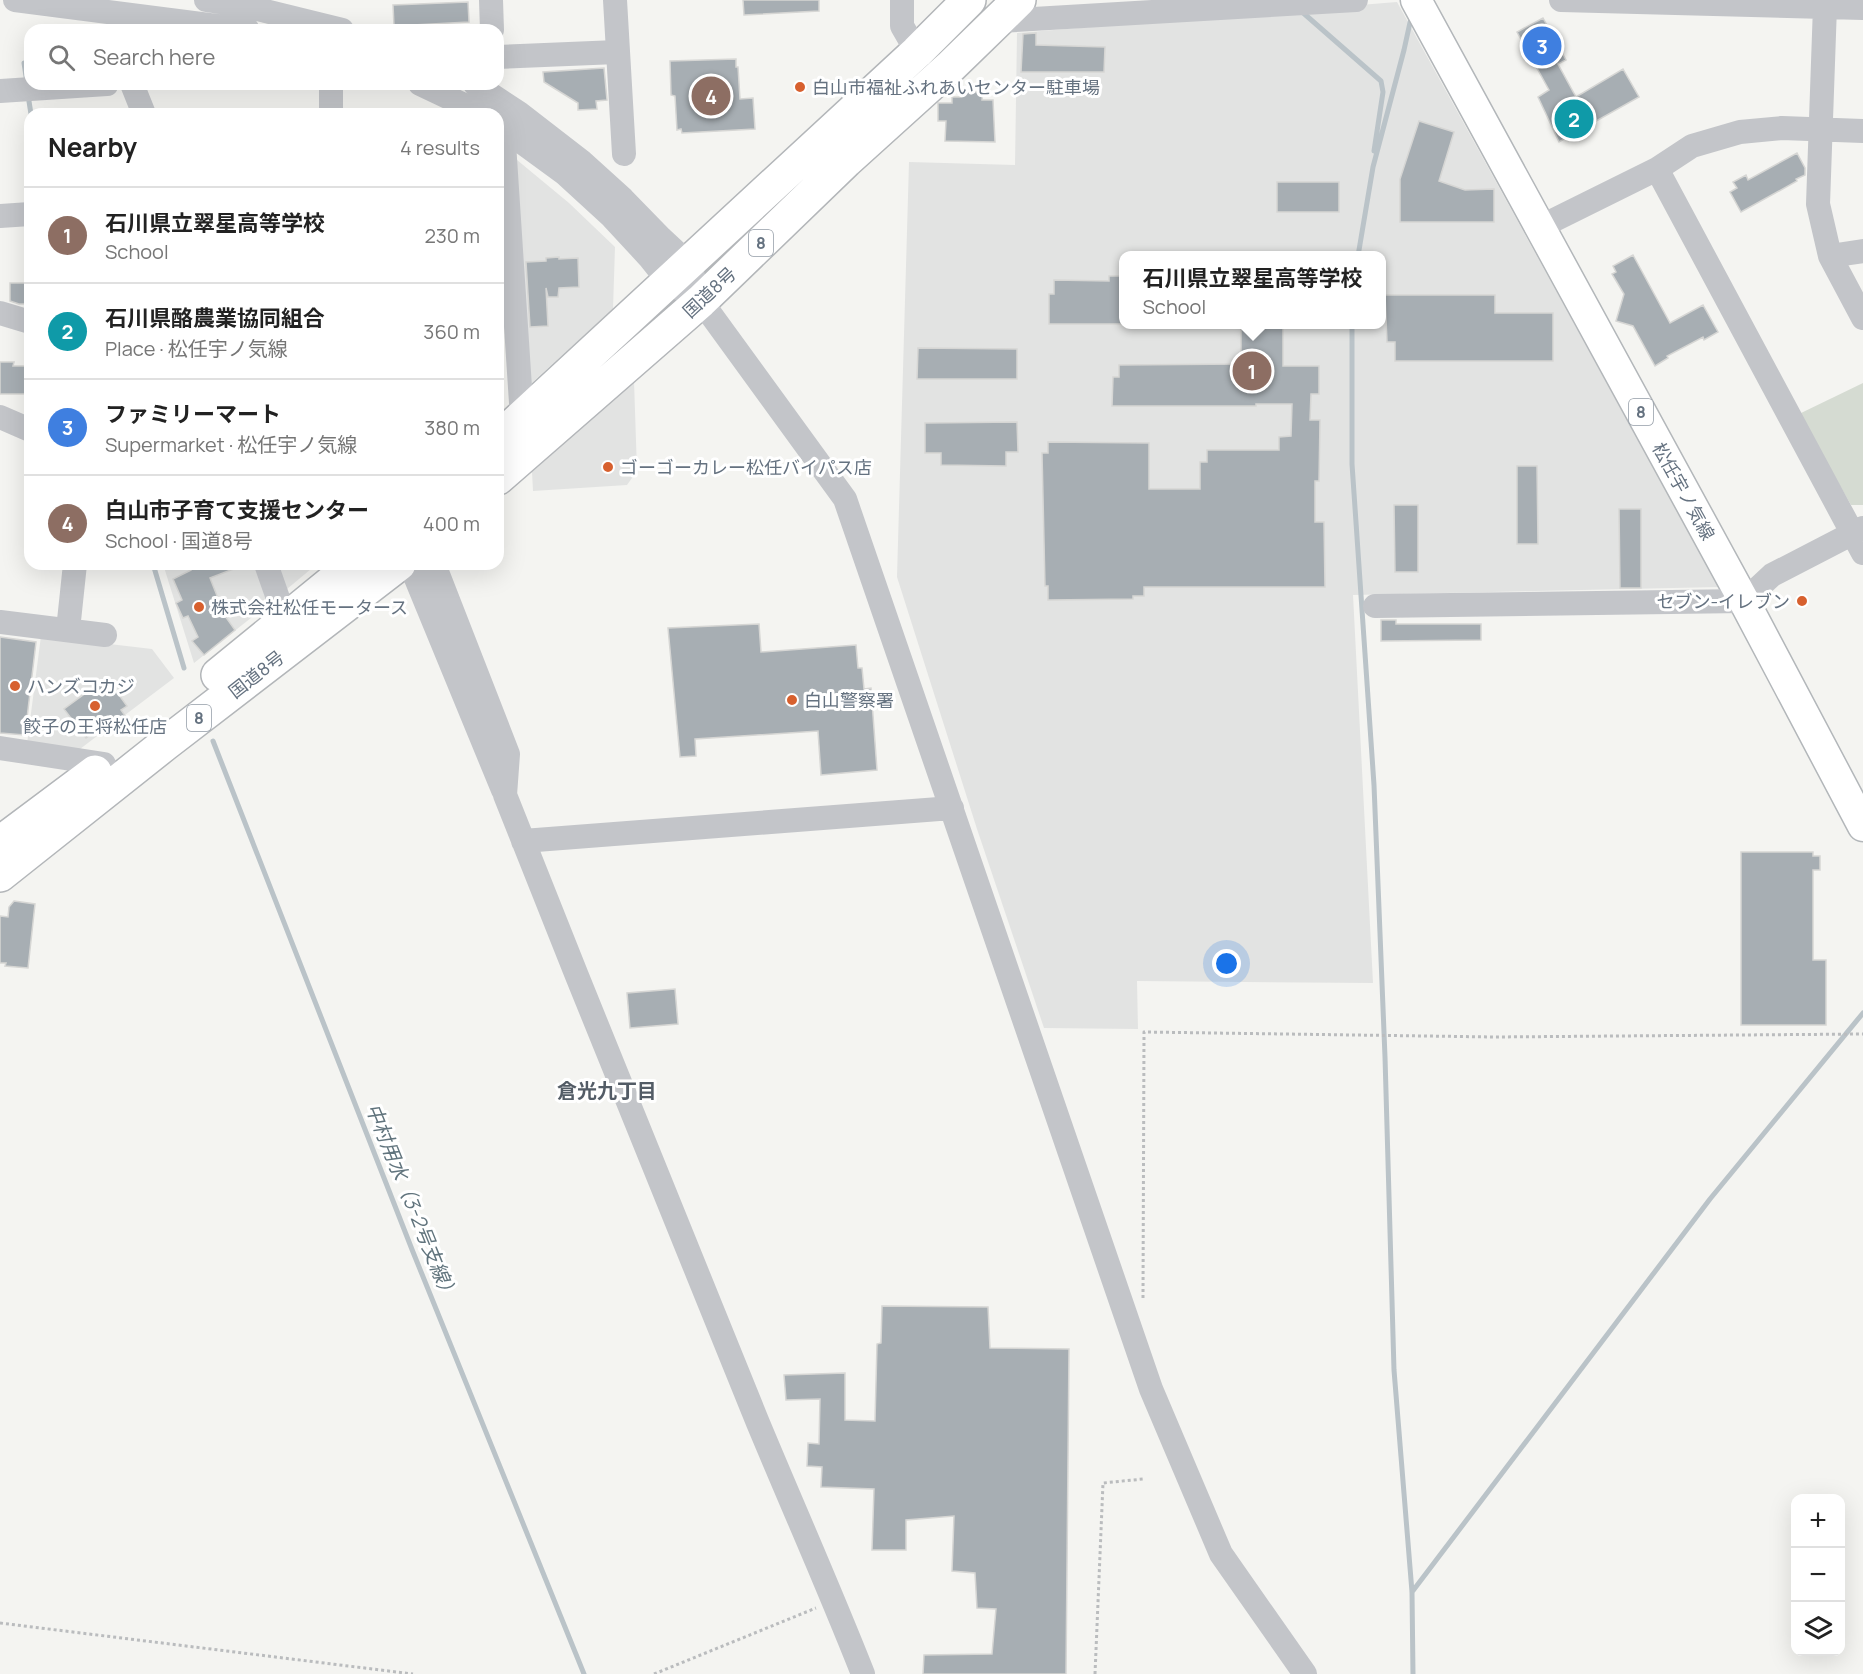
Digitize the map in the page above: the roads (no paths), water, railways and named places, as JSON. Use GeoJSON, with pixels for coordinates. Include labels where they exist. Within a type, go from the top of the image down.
{"type":"FeatureCollection","features":[{"type":"Feature","properties":{"kind":"highway","name":"国道8号"},"geometry":{"type":"LineString","coordinates":[[510,429],[917,52],[969,0]]}},
{"type":"Feature","properties":{"kind":"highway","name":"国道8号"},"geometry":{"type":"LineString","coordinates":[[504,473],[701,301],[846,161],[1009,11]]}},
{"type":"Feature","properties":{"kind":"highway","name":"国道8号"},"geometry":{"type":"LineString","coordinates":[[0,843],[105,764],[347,570]]}},
{"type":"Feature","properties":{"kind":"highway","name":"国道8号"},"geometry":{"type":"LineString","coordinates":[[0,875],[165,744],[391,570]]}},
{"type":"Feature","properties":{"kind":"main road","name":"松任宇ノ気線"},"geometry":{"type":"LineString","coordinates":[[1416,0],[1744,601],[1863,826]]}},
{"type":"Feature","properties":{"kind":"street"},"geometry":{"type":"LineString","coordinates":[[15,0],[123,22],[154,24]]}},
{"type":"Feature","properties":{"kind":"street"},"geometry":{"type":"LineString","coordinates":[[206,0],[245,3],[320,24]]}},
{"type":"Feature","properties":{"kind":"street"},"geometry":{"type":"LineString","coordinates":[[491,0],[492,24]]}},
{"type":"Feature","properties":{"kind":"street"},"geometry":{"type":"LineString","coordinates":[[615,0],[624,154]]}},
{"type":"Feature","properties":{"kind":"street"},"geometry":{"type":"LineString","coordinates":[[902,0],[902,26],[917,52]]}},
{"type":"Feature","properties":{"kind":"street"},"geometry":{"type":"LineString","coordinates":[[1009,11],[1293,4],[1356,0]]}},
{"type":"Feature","properties":{"kind":"street"},"geometry":{"type":"LineString","coordinates":[[1561,0],[1862,5]]}},
{"type":"Feature","properties":{"kind":"street"},"geometry":{"type":"LineString","coordinates":[[245,3],[246,24]]}},
{"type":"Feature","properties":{"kind":"street"},"geometry":{"type":"LineString","coordinates":[[1825,6],[1818,204],[1830,255],[1863,318]]}},
{"type":"Feature","properties":{"kind":"street"},"geometry":{"type":"LineString","coordinates":[[504,57],[617,52]]}},
{"type":"Feature","properties":{"kind":"street"},"geometry":{"type":"LineString","coordinates":[[134,90],[142,108]]}},
{"type":"Feature","properties":{"kind":"street"},"geometry":{"type":"LineString","coordinates":[[331,90],[331,108]]}},
{"type":"Feature","properties":{"kind":"street"},"geometry":{"type":"LineString","coordinates":[[433,90],[469,108]]}},
{"type":"Feature","properties":{"kind":"street"},"geometry":{"type":"LineString","coordinates":[[484,90],[519,113],[581,161],[623,199],[701,301],[845,499],[1151,1389],[1221,1554],[1305,1674]]}},
{"type":"Feature","properties":{"kind":"street"},"geometry":{"type":"LineString","coordinates":[[1540,227],[1658,169],[1692,146],[1740,132],[1782,128],[1863,131]]}},
{"type":"Feature","properties":{"kind":"street"},"geometry":{"type":"LineString","coordinates":[[504,130],[564,173],[612,217],[649,257],[679,273]]}},
{"type":"Feature","properties":{"kind":"street"},"geometry":{"type":"LineString","coordinates":[[1375,606],[1744,601],[1772,575],[1859,538],[1658,169]]}},
{"type":"Feature","properties":{"kind":"street"},"geometry":{"type":"LineString","coordinates":[[0,216],[24,214]]}},
{"type":"Feature","properties":{"kind":"street"},"geometry":{"type":"LineString","coordinates":[[504,243],[510,429]]}},
{"type":"Feature","properties":{"kind":"street"},"geometry":{"type":"LineString","coordinates":[[1830,255],[1863,251]]}},
{"type":"Feature","properties":{"kind":"street"},"geometry":{"type":"LineString","coordinates":[[0,313],[24,320]]}},
{"type":"Feature","properties":{"kind":"street"},"geometry":{"type":"LineString","coordinates":[[0,417],[24,427]]}},
{"type":"Feature","properties":{"kind":"street"},"geometry":{"type":"LineString","coordinates":[[68,630],[74,570]]}},
{"type":"Feature","properties":{"kind":"street"},"geometry":{"type":"LineString","coordinates":[[268,570],[286,621]]}},
{"type":"Feature","properties":{"kind":"street"},"geometry":{"type":"LineString","coordinates":[[412,570],[716,1319],[800,1523],[835,1601],[863,1674]]}},
{"type":"Feature","properties":{"kind":"street"},"geometry":{"type":"LineString","coordinates":[[436,570],[508,754],[505,795]]}},
{"type":"Feature","properties":{"kind":"street"},"geometry":{"type":"LineString","coordinates":[[0,622],[105,635]]}},
{"type":"Feature","properties":{"kind":"street"},"geometry":{"type":"LineString","coordinates":[[0,748],[105,764]]}},
{"type":"Feature","properties":{"kind":"street"},"geometry":{"type":"LineString","coordinates":[[523,841],[952,808]]}},
{"type":"Feature","properties":{"kind":"waterway"},"geometry":{"type":"LineString","coordinates":[[1301,11],[1381,81],[1383,92],[1374,151]]}},
{"type":"Feature","properties":{"kind":"waterway"},"geometry":{"type":"LineString","coordinates":[[1359,251],[1373,167],[1411,18]]}},
{"type":"Feature","properties":{"kind":"waterway","name":"中村用水（3-2号支線）"},"geometry":{"type":"LineString","coordinates":[[28,95],[30,108]]}},
{"type":"Feature","properties":{"kind":"waterway"},"geometry":{"type":"LineString","coordinates":[[1352,329],[1352,464],[1374,785],[1394,1370],[1412,1592],[1413,1674]]}},
{"type":"Feature","properties":{"kind":"waterway","name":"中村用水（3-2号支線）"},"geometry":{"type":"LineString","coordinates":[[155,570],[184,668]]}},
{"type":"Feature","properties":{"kind":"waterway","name":"中村用水（3-2号支線）"},"geometry":{"type":"LineString","coordinates":[[213,741],[413,1252],[584,1674]]}},
{"type":"Feature","properties":{"kind":"waterway"},"geometry":{"type":"LineString","coordinates":[[1412,1592],[1710,1199],[1863,1013]]}},
{"type":"Feature","properties":{"kind":"place","name":"ファミリーマート"},"geometry":{"type":"Point","coordinates":[1542,46]}},
{"type":"Feature","properties":{"kind":"place","name":"白山市福祉ふれあいセンター駐車場"},"geometry":{"type":"Point","coordinates":[800,87]}},
{"type":"Feature","properties":{"kind":"place","name":"白山市子育て支援センター"},"geometry":{"type":"Point","coordinates":[711,96]}},
{"type":"Feature","properties":{"kind":"place","name":"石川県酪農業協同組合"},"geometry":{"type":"Point","coordinates":[1574,119]}},
{"type":"Feature","properties":{"kind":"place","name":"石川県立翠星高等学校"},"geometry":{"type":"Point","coordinates":[1252,371]}},
{"type":"Feature","properties":{"kind":"place","name":"ゴーゴーカレー松任バイパス店"},"geometry":{"type":"Point","coordinates":[608,467]}},
{"type":"Feature","properties":{"kind":"place","name":"セブン-イレブン"},"geometry":{"type":"Point","coordinates":[1802,601]}},
{"type":"Feature","properties":{"kind":"place","name":"株式会社松任モータース"},"geometry":{"type":"Point","coordinates":[199,607]}},
{"type":"Feature","properties":{"kind":"place","name":"ハンズコカジ"},"geometry":{"type":"Point","coordinates":[15,686]}},
{"type":"Feature","properties":{"kind":"place","name":"白山警察署"},"geometry":{"type":"Point","coordinates":[792,700]}},
{"type":"Feature","properties":{"kind":"place","name":"餃子の王将松任店"},"geometry":{"type":"Point","coordinates":[95,706]}},
{"type":"Feature","properties":{"kind":"district","name":"倉光九丁目"},"geometry":{"type":"Point","coordinates":[607,1090]}}]}
